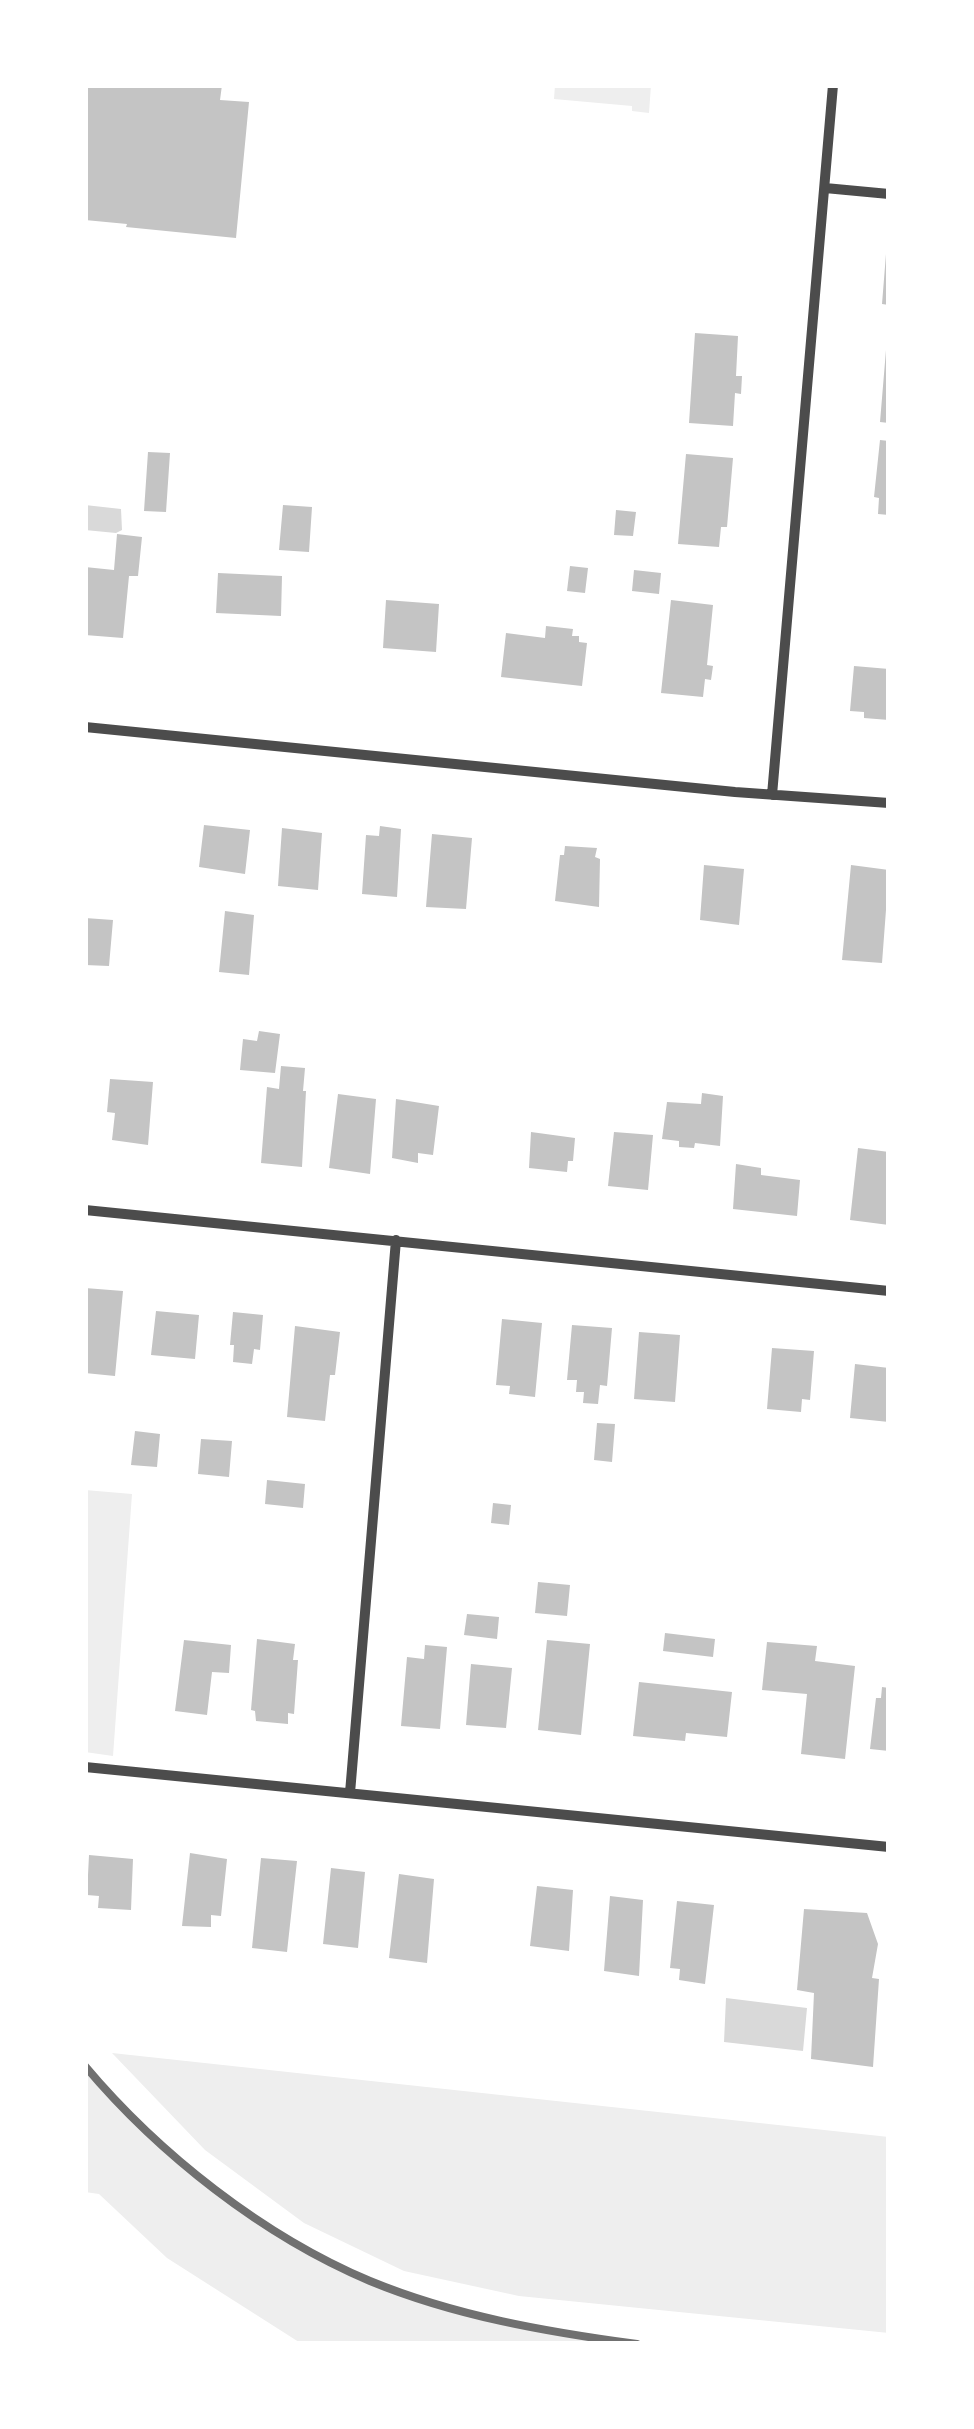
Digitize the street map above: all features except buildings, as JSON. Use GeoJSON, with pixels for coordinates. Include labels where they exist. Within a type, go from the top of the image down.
{"type":"FeatureCollection","features":[{"type":"Feature","properties":{"kind":"street"},"geometry":{"type":"LineString","coordinates":[[772,795],[833,85]]}},
{"type":"Feature","properties":{"kind":"street"},"geometry":{"type":"LineString","coordinates":[[825,188],[889,194]]}},
{"type":"Feature","properties":{"kind":"street"},"geometry":{"type":"LineString","coordinates":[[85,727],[772,795],[889,803]]}},
{"type":"Feature","properties":{"kind":"street"},"geometry":{"type":"LineString","coordinates":[[85,1210],[889,1291]]}},
{"type":"Feature","properties":{"kind":"street"},"geometry":{"type":"LineString","coordinates":[[350,1792],[396,1240]]}},
{"type":"Feature","properties":{"kind":"street"},"geometry":{"type":"LineString","coordinates":[[85,1767],[889,1847]]}},
{"type":"Feature","properties":{"kind":"shaded area"},"geometry":{"type":"Polygon","coordinates":[[[555,85],[651,85],[649,113],[632,111],[632,106],[554,99],[555,85]]]}},
{"type":"Feature","properties":{"kind":"shaded area"},"geometry":{"type":"Polygon","coordinates":[[[85,505],[121,509],[122,530],[85,530],[85,505]]]}},
{"type":"Feature","properties":{"kind":"shaded area"},"geometry":{"type":"Polygon","coordinates":[[[85,1490],[132,1494],[113,1756],[85,1752],[85,1490]]]}},
{"type":"Feature","properties":{"kind":"shaded area"},"geometry":{"type":"Polygon","coordinates":[[[726,1998],[807,2008],[803,2051],[724,2042],[726,1998]]]}},
{"type":"Feature","properties":{"kind":"shaded area"},"geometry":{"type":"Polygon","coordinates":[[[112,2053],[889,2137],[889,2333],[519,2296],[404,2271],[304,2223],[205,2150],[112,2053]]]}},
{"type":"Feature","properties":{"kind":"shaded area"},"geometry":{"type":"Polygon","coordinates":[[[85,2063],[141,2126],[192,2172],[277,2232],[337,2266],[401,2293],[468,2314],[643,2344],[302,2344],[167,2258],[99,2194],[85,2192],[85,2063]]]}},
{"type":"Feature","properties":{"kind":"railway"},"geometry":{"type":"LineString","coordinates":[[85,2066],[146,2130],[215,2190],[330,2262],[402,2293],[468,2313],[637,2344]]}}]}
